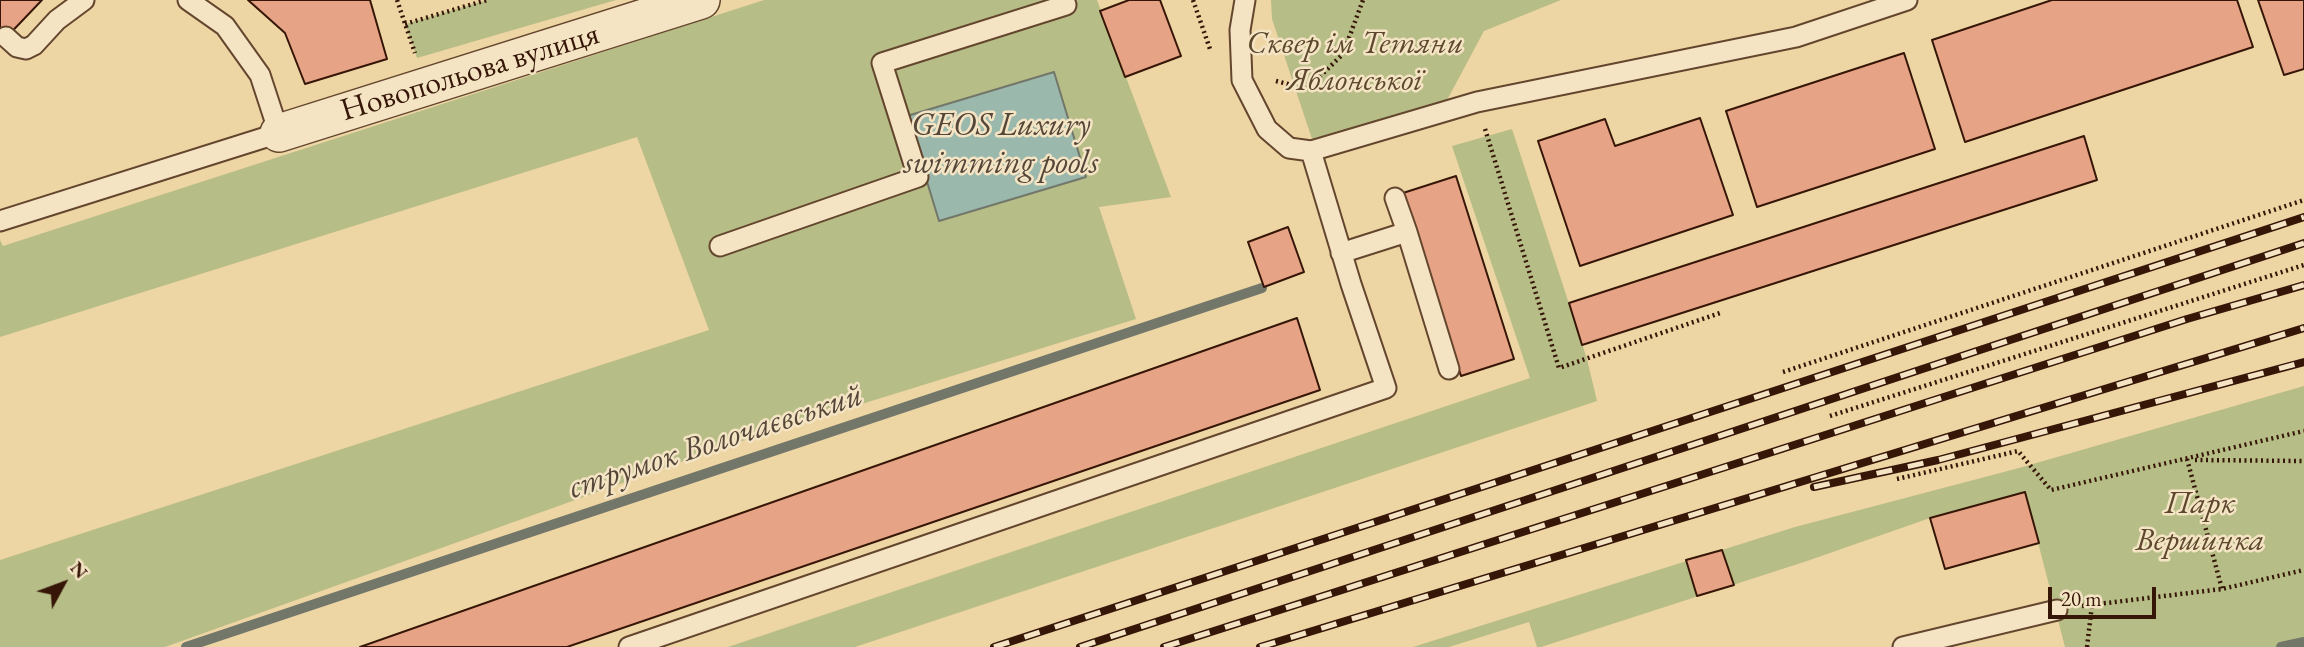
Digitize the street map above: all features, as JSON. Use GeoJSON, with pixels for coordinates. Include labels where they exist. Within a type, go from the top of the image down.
{"type":"FeatureCollection","features":[{"type":"Feature","properties":{"kind":"street","name":"Новопольова вулиця"},"geometry":{"type":"LineString","coordinates":[[279,133],[701,0]]}},
{"type":"Feature","properties":{"kind":"lane"},"geometry":{"type":"LineString","coordinates":[[6,37],[17,47],[26,49],[34,45],[57,20],[84,0]]}},
{"type":"Feature","properties":{"kind":"lane"},"geometry":{"type":"LineString","coordinates":[[0,221],[279,133],[260,75],[225,26],[188,0]]}},
{"type":"Feature","properties":{"kind":"lane"},"geometry":{"type":"LineString","coordinates":[[720,246],[918,177],[882,62],[1066,5],[1064,0]]}},
{"type":"Feature","properties":{"kind":"lane"},"geometry":{"type":"LineString","coordinates":[[1245,0],[1240,30],[1242,80],[1267,129],[1289,148],[1311,151],[1477,102],[1796,37],[1907,0]]}},
{"type":"Feature","properties":{"kind":"lane"},"geometry":{"type":"LineString","coordinates":[[629,647],[1386,388],[1341,253],[1311,151]]}},
{"type":"Feature","properties":{"kind":"lane"},"geometry":{"type":"LineString","coordinates":[[1395,198],[1449,369]]}},
{"type":"Feature","properties":{"kind":"lane"},"geometry":{"type":"LineString","coordinates":[[1341,253],[1407,232]]}},
{"type":"Feature","properties":{"kind":"lane"},"geometry":{"type":"LineString","coordinates":[[1903,647],[2057,610]]}},
{"type":"Feature","properties":{"kind":"path"},"geometry":{"type":"LineString","coordinates":[[405,24],[487,0]]}},
{"type":"Feature","properties":{"kind":"path"},"geometry":{"type":"LineString","coordinates":[[1276,81],[1307,89],[1343,54],[1363,0]]}},
{"type":"Feature","properties":{"kind":"path"},"geometry":{"type":"LineString","coordinates":[[1272,71],[1281,93]]}},
{"type":"Feature","properties":{"kind":"path"},"geometry":{"type":"LineString","coordinates":[[1477,102],[1559,368],[1720,313]]}},
{"type":"Feature","properties":{"kind":"path"},"geometry":{"type":"LineString","coordinates":[[1783,372],[2304,200]]}},
{"type":"Feature","properties":{"kind":"path"},"geometry":{"type":"LineString","coordinates":[[1830,416],[2304,264]]}},
{"type":"Feature","properties":{"kind":"path"},"geometry":{"type":"LineString","coordinates":[[1896,479],[2018,451],[2051,490],[2304,430]]}},
{"type":"Feature","properties":{"kind":"path"},"geometry":{"type":"LineString","coordinates":[[2187,459],[2304,461]]}},
{"type":"Feature","properties":{"kind":"path"},"geometry":{"type":"LineString","coordinates":[[2187,459],[2222,589]]}},
{"type":"Feature","properties":{"kind":"path"},"geometry":{"type":"LineString","coordinates":[[2057,610],[2222,589],[2304,570]]}},
{"type":"Feature","properties":{"kind":"path"},"geometry":{"type":"LineString","coordinates":[[2087,647],[2092,605]]}},
{"type":"Feature","properties":{"kind":"green space"},"geometry":{"type":"Polygon","coordinates":[[[487,0],[616,0],[417,58],[405,24],[487,0]]]}},
{"type":"Feature","properties":{"kind":"green space"},"geometry":{"type":"Polygon","coordinates":[[[764,0],[1097,0],[1171,197],[1099,207],[1136,319],[723,447],[165,647],[0,647],[0,560],[709,330],[637,137],[0,337],[0,240],[3,246],[764,0]]]}},
{"type":"Feature","properties":{"kind":"green space","name":"Сквер ім Тетяни Яблонської"},"geometry":{"type":"Polygon","coordinates":[[[1271,0],[1561,0],[1484,31],[1446,102],[1312,139],[1272,19],[1271,0]]]}},
{"type":"Feature","properties":{"kind":"green space"},"geometry":{"type":"Polygon","coordinates":[[[1512,129],[1587,359],[1597,401],[855,647],[728,647],[1530,378],[1452,146],[1512,129]]]}},
{"type":"Feature","properties":{"kind":"green space","name":"Парк Вершинка"},"geometry":{"type":"Polygon","coordinates":[[[2304,386],[2304,647],[2065,647],[2025,492],[1930,518],[1541,647],[1537,647],[1529,622],[1449,647],[1413,647],[1795,527],[2019,468],[2304,386]]]}},
{"type":"Feature","properties":{"kind":"water","name":"GEOS Luxury swimming pools"},"geometry":{"type":"Polygon","coordinates":[[[1054,72],[1086,177],[939,221],[907,116],[1054,72]]]}},
{"type":"Feature","properties":{"kind":"building"},"geometry":{"type":"Polygon","coordinates":[[[0,0],[42,0],[0,44],[0,0]]]}},
{"type":"Feature","properties":{"kind":"building"},"geometry":{"type":"Polygon","coordinates":[[[248,0],[370,0],[387,59],[305,84],[285,33],[248,0]]]}},
{"type":"Feature","properties":{"kind":"building"},"geometry":{"type":"Polygon","coordinates":[[[1129,0],[1160,0],[1181,56],[1125,77],[1100,11],[1129,0]]]}},
{"type":"Feature","properties":{"kind":"building"},"geometry":{"type":"Polygon","coordinates":[[[2052,0],[2237,0],[2253,47],[1965,142],[1932,40],[2052,0]]]}},
{"type":"Feature","properties":{"kind":"building"},"geometry":{"type":"Polygon","coordinates":[[[2258,0],[2304,0],[2304,69],[2284,75],[2258,0]]]}},
{"type":"Feature","properties":{"kind":"building"},"geometry":{"type":"Polygon","coordinates":[[[1904,53],[1935,149],[1757,207],[1726,111],[1904,53]]]}},
{"type":"Feature","properties":{"kind":"building"},"geometry":{"type":"Polygon","coordinates":[[[1700,118],[1733,215],[1580,266],[1538,141],[1605,119],[1615,146],[1700,118]]]}},
{"type":"Feature","properties":{"kind":"building"},"geometry":{"type":"Polygon","coordinates":[[[2084,136],[2097,180],[1582,345],[1569,303],[2084,136]]]}},
{"type":"Feature","properties":{"kind":"building"},"geometry":{"type":"Polygon","coordinates":[[[1456,176],[1514,359],[1461,376],[1403,193],[1456,176]]]}},
{"type":"Feature","properties":{"kind":"building"},"geometry":{"type":"Polygon","coordinates":[[[1288,227],[1304,272],[1264,287],[1248,242],[1288,227]]]}},
{"type":"Feature","properties":{"kind":"building"},"geometry":{"type":"Polygon","coordinates":[[[1297,318],[1320,390],[567,647],[360,647],[1297,318]]]}},
{"type":"Feature","properties":{"kind":"building"},"geometry":{"type":"Polygon","coordinates":[[[2025,492],[2039,543],[1945,569],[1930,518],[2025,492]]]}},
{"type":"Feature","properties":{"kind":"building"},"geometry":{"type":"Polygon","coordinates":[[[1722,550],[1734,585],[1697,596],[1686,560],[1722,550]]]}},
{"type":"Feature","properties":{"kind":"waterway","name":"струмок Волочаєвський"},"geometry":{"type":"LineString","coordinates":[[186,647],[1262,288]]}},
{"type":"Feature","properties":{"kind":"waterway"},"geometry":{"type":"LineString","coordinates":[[2281,647],[2304,642]]}},
{"type":"Feature","properties":{"kind":"railway"},"geometry":{"type":"LineString","coordinates":[[994,647],[2304,217]]}},
{"type":"Feature","properties":{"kind":"railway"},"geometry":{"type":"LineString","coordinates":[[1080,647],[2304,243]]}},
{"type":"Feature","properties":{"kind":"railway"},"geometry":{"type":"LineString","coordinates":[[1164,647],[2187,319],[2304,285]]}},
{"type":"Feature","properties":{"kind":"railway"},"geometry":{"type":"LineString","coordinates":[[1260,647],[2304,328]]}},
{"type":"Feature","properties":{"kind":"railway"},"geometry":{"type":"LineString","coordinates":[[1814,487],[1938,460],[2304,362]]}}]}
